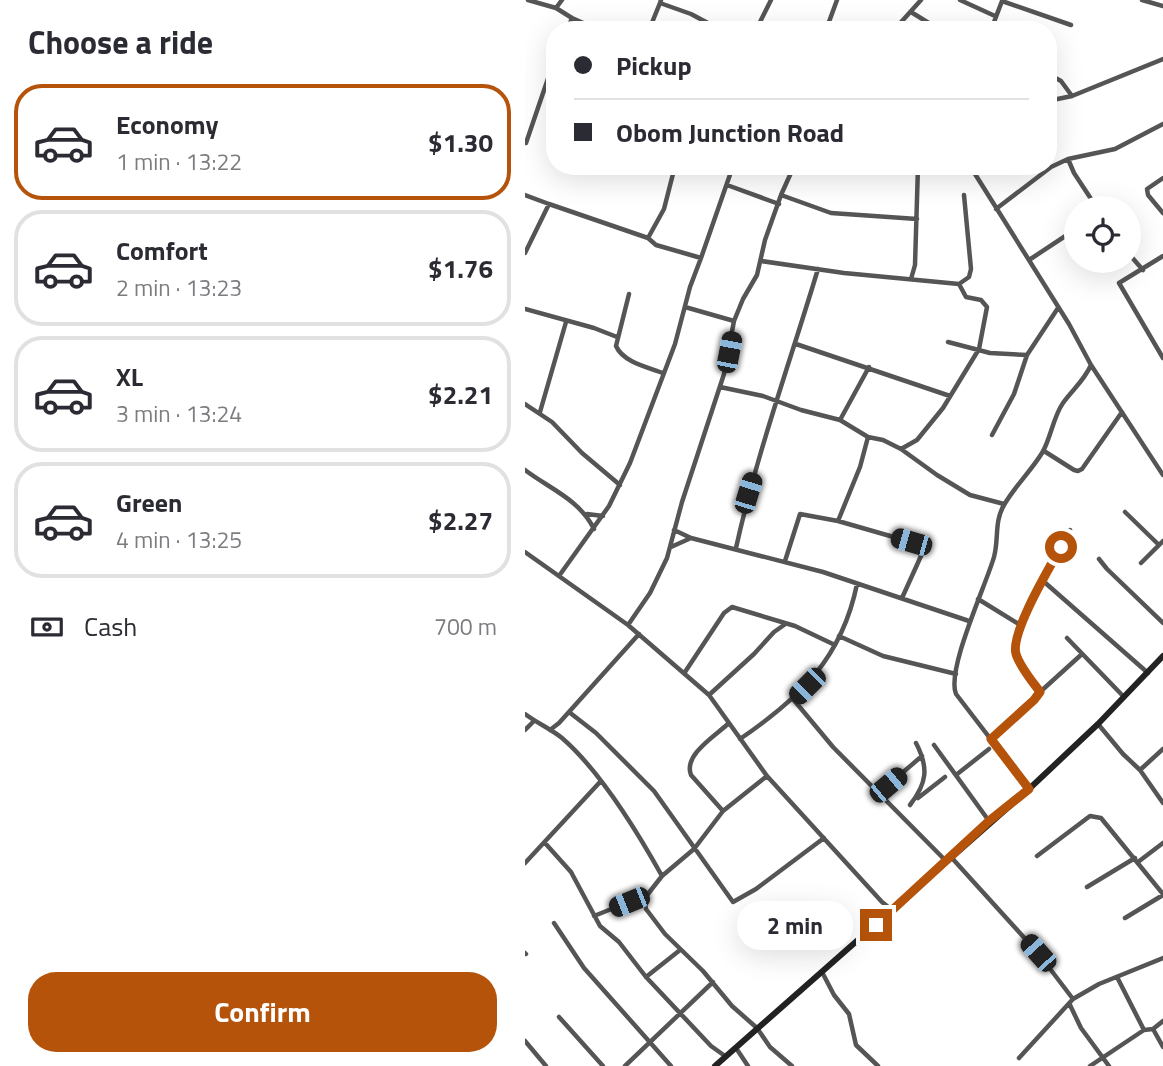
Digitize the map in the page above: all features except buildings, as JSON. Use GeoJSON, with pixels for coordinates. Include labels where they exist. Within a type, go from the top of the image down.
{"type":"FeatureCollection","features":[{"type":"Feature","properties":{"kind":"main road"},"geometry":{"type":"LineString","coordinates":[[715,1066],[893,910],[989,821],[1029,789],[1098,724],[1163,656]]}},
{"type":"Feature","properties":{"kind":"street"},"geometry":{"type":"LineString","coordinates":[[528,0],[557,8],[579,21]]}},
{"type":"Feature","properties":{"kind":"street"},"geometry":{"type":"LineString","coordinates":[[557,8],[562,0]]}},
{"type":"Feature","properties":{"kind":"street"},"geometry":{"type":"LineString","coordinates":[[760,21],[771,0]]}},
{"type":"Feature","properties":{"kind":"street"},"geometry":{"type":"LineString","coordinates":[[829,21],[837,0]]}},
{"type":"Feature","properties":{"kind":"street"},"geometry":{"type":"LineString","coordinates":[[902,21],[921,0]]}},
{"type":"Feature","properties":{"kind":"street"},"geometry":{"type":"LineString","coordinates":[[960,0],[995,16]]}},
{"type":"Feature","properties":{"kind":"street"},"geometry":{"type":"LineString","coordinates":[[994,21],[1002,0],[1071,26]]}},
{"type":"Feature","properties":{"kind":"street"},"geometry":{"type":"LineString","coordinates":[[1142,0],[1163,6]]}},
{"type":"Feature","properties":{"kind":"street"},"geometry":{"type":"LineString","coordinates":[[653,21],[660,2],[704,21]]}},
{"type":"Feature","properties":{"kind":"street"},"geometry":{"type":"LineString","coordinates":[[911,12],[926,21]]}},
{"type":"Feature","properties":{"kind":"street"},"geometry":{"type":"LineString","coordinates":[[1057,99],[1072,96],[1163,59]]}},
{"type":"Feature","properties":{"kind":"street"},"geometry":{"type":"LineString","coordinates":[[1057,79],[1072,96]]}},
{"type":"Feature","properties":{"kind":"street"},"geometry":{"type":"LineString","coordinates":[[526,143],[546,87]]}},
{"type":"Feature","properties":{"kind":"street"},"geometry":{"type":"LineString","coordinates":[[1057,164],[1068,159],[1115,149],[1163,124]]}},
{"type":"Feature","properties":{"kind":"street"},"geometry":{"type":"LineString","coordinates":[[1068,159],[1089,196]]}},
{"type":"Feature","properties":{"kind":"street"},"geometry":{"type":"LineString","coordinates":[[648,238],[664,209],[673,175]]}},
{"type":"Feature","properties":{"kind":"street"},"geometry":{"type":"LineString","coordinates":[[559,576],[603,516],[620,485],[675,344],[689,287],[730,175]]}},
{"type":"Feature","properties":{"kind":"street"},"geometry":{"type":"LineString","coordinates":[[628,625],[658,578],[670,548],[720,387],[734,321],[757,275],[765,240],[790,175]]}},
{"type":"Feature","properties":{"kind":"street"},"geometry":{"type":"LineString","coordinates":[[912,279],[915,265],[918,175]]}},
{"type":"Feature","properties":{"kind":"street"},"geometry":{"type":"LineString","coordinates":[[976,175],[1091,365],[1163,475]]}},
{"type":"Feature","properties":{"kind":"street"},"geometry":{"type":"LineString","coordinates":[[996,209],[1041,175]]}},
{"type":"Feature","properties":{"kind":"street"},"geometry":{"type":"LineString","coordinates":[[1163,178],[1147,189],[1148,195],[1163,213]]}},
{"type":"Feature","properties":{"kind":"street"},"geometry":{"type":"LineString","coordinates":[[727,186],[779,204]]}},
{"type":"Feature","properties":{"kind":"street"},"geometry":{"type":"LineString","coordinates":[[525,195],[648,238],[656,245],[701,258]]}},
{"type":"Feature","properties":{"kind":"street"},"geometry":{"type":"LineString","coordinates":[[781,195],[831,213],[917,219]]}},
{"type":"Feature","properties":{"kind":"street"},"geometry":{"type":"LineString","coordinates":[[761,261],[959,284],[969,277],[971,269],[964,195]]}},
{"type":"Feature","properties":{"kind":"street"},"geometry":{"type":"LineString","coordinates":[[525,253],[549,204]]}},
{"type":"Feature","properties":{"kind":"street"},"geometry":{"type":"LineString","coordinates":[[1029,260],[1064,237]]}},
{"type":"Feature","properties":{"kind":"street"},"geometry":{"type":"LineString","coordinates":[[1163,256],[1119,283],[1163,358]]}},
{"type":"Feature","properties":{"kind":"street"},"geometry":{"type":"LineString","coordinates":[[736,548],[748,493],[818,269]]}},
{"type":"Feature","properties":{"kind":"street"},"geometry":{"type":"LineString","coordinates":[[901,449],[917,440],[950,396],[979,349],[987,307],[981,300],[966,297],[959,284]]}},
{"type":"Feature","properties":{"kind":"street"},"geometry":{"type":"LineString","coordinates":[[629,294],[616,346],[623,356],[663,373]]}},
{"type":"Feature","properties":{"kind":"street"},"geometry":{"type":"LineString","coordinates":[[685,307],[734,321]]}},
{"type":"Feature","properties":{"kind":"street"},"geometry":{"type":"LineString","coordinates":[[992,435],[1014,394],[1027,355],[1058,308]]}},
{"type":"Feature","properties":{"kind":"street"},"geometry":{"type":"LineString","coordinates":[[525,309],[617,337]]}},
{"type":"Feature","properties":{"kind":"street"},"geometry":{"type":"LineString","coordinates":[[540,412],[566,322]]}},
{"type":"Feature","properties":{"kind":"street"},"geometry":{"type":"LineString","coordinates":[[948,342],[990,353],[1027,355]]}},
{"type":"Feature","properties":{"kind":"street"},"geometry":{"type":"LineString","coordinates":[[796,344],[950,396]]}},
{"type":"Feature","properties":{"kind":"street"},"geometry":{"type":"LineString","coordinates":[[1029,789],[953,689],[969,621],[989,576],[996,550],[996,524],[1004,504],[1044,451],[1063,402],[1077,389],[1091,365]]}},
{"type":"Feature","properties":{"kind":"street"},"geometry":{"type":"LineString","coordinates":[[840,420],[869,367]]}},
{"type":"Feature","properties":{"kind":"street"},"geometry":{"type":"LineString","coordinates":[[720,387],[776,400],[840,420],[868,437],[883,440],[901,449],[961,490],[1004,504]]}},
{"type":"Feature","properties":{"kind":"street"},"geometry":{"type":"LineString","coordinates":[[525,404],[540,412],[620,485]]}},
{"type":"Feature","properties":{"kind":"street"},"geometry":{"type":"LineString","coordinates":[[1044,451],[1074,470],[1082,469],[1122,411]]}},
{"type":"Feature","properties":{"kind":"street"},"geometry":{"type":"LineString","coordinates":[[838,521],[860,467],[868,437]]}},
{"type":"Feature","properties":{"kind":"street"},"geometry":{"type":"LineString","coordinates":[[525,470],[571,499],[587,514],[594,529]]}},
{"type":"Feature","properties":{"kind":"street"},"geometry":{"type":"LineString","coordinates":[[1125,512],[1161,543],[1141,563]]}},
{"type":"Feature","properties":{"kind":"street"},"geometry":{"type":"LineString","coordinates":[[587,514],[603,516]]}},
{"type":"Feature","properties":{"kind":"street"},"geometry":{"type":"LineString","coordinates":[[785,561],[800,514],[838,521],[918,546],[921,556],[902,598]]}},
{"type":"Feature","properties":{"kind":"street"},"geometry":{"type":"LineString","coordinates":[[674,530],[691,538],[785,561],[969,621]]}},
{"type":"Feature","properties":{"kind":"street"},"geometry":{"type":"LineString","coordinates":[[1040,692],[1020,664],[1015,651],[1022,626],[1042,580],[1070,530]]}},
{"type":"Feature","properties":{"kind":"street"},"geometry":{"type":"LineString","coordinates":[[670,548],[691,538]]}},
{"type":"Feature","properties":{"kind":"street"},"geometry":{"type":"LineString","coordinates":[[525,552],[628,625],[709,695],[767,776],[889,910],[893,910]]}},
{"type":"Feature","properties":{"kind":"street"},"geometry":{"type":"LineString","coordinates":[[1099,559],[1163,623]]}},
{"type":"Feature","properties":{"kind":"street"},"geometry":{"type":"LineString","coordinates":[[1042,580],[1148,673]]}},
{"type":"Feature","properties":{"kind":"street"},"geometry":{"type":"LineString","coordinates":[[740,739],[793,699],[818,671],[835,645],[857,584]]}},
{"type":"Feature","properties":{"kind":"street"},"geometry":{"type":"LineString","coordinates":[[978,599],[1022,626]]}},
{"type":"Feature","properties":{"kind":"street"},"geometry":{"type":"LineString","coordinates":[[685,672],[727,609],[732,607],[816,634],[835,645]]}},
{"type":"Feature","properties":{"kind":"street"},"geometry":{"type":"LineString","coordinates":[[774,632],[775,621]]}},
{"type":"Feature","properties":{"kind":"street"},"geometry":{"type":"LineString","coordinates":[[709,695],[785,624]]}},
{"type":"Feature","properties":{"kind":"street"},"geometry":{"type":"LineString","coordinates":[[549,730],[559,723],[639,634]]}},
{"type":"Feature","properties":{"kind":"street"},"geometry":{"type":"LineString","coordinates":[[839,636],[883,656],[956,674]]}},
{"type":"Feature","properties":{"kind":"street"},"geometry":{"type":"LineString","coordinates":[[1067,638],[1125,697]]}},
{"type":"Feature","properties":{"kind":"street"},"geometry":{"type":"LineString","coordinates":[[991,739],[1082,654]]}},
{"type":"Feature","properties":{"kind":"street"},"geometry":{"type":"LineString","coordinates":[[793,699],[833,747],[949,859],[1038,953],[1071,1002],[1074,1016],[1109,1066]]}},
{"type":"Feature","properties":{"kind":"street"},"geometry":{"type":"LineString","coordinates":[[569,712],[612,748],[654,791],[730,899],[737,902],[824,838]]}},
{"type":"Feature","properties":{"kind":"street"},"geometry":{"type":"LineString","coordinates":[[525,715],[561,737],[600,782],[638,835],[662,876]]}},
{"type":"Feature","properties":{"kind":"street"},"geometry":{"type":"LineString","coordinates":[[525,730],[534,720]]}},
{"type":"Feature","properties":{"kind":"street"},"geometry":{"type":"LineString","coordinates":[[559,723],[561,737]]}},
{"type":"Feature","properties":{"kind":"street"},"geometry":{"type":"LineString","coordinates":[[723,811],[688,768],[694,755],[729,723]]}},
{"type":"Feature","properties":{"kind":"street"},"geometry":{"type":"LineString","coordinates":[[1098,724],[1140,770],[1163,803]]}},
{"type":"Feature","properties":{"kind":"street"},"geometry":{"type":"LineString","coordinates":[[910,805],[924,785],[923,756],[916,743]]}},
{"type":"Feature","properties":{"kind":"street"},"geometry":{"type":"LineString","coordinates":[[934,745],[989,821]]}},
{"type":"Feature","properties":{"kind":"street"},"geometry":{"type":"LineString","coordinates":[[956,775],[989,749]]}},
{"type":"Feature","properties":{"kind":"street"},"geometry":{"type":"LineString","coordinates":[[1140,770],[1163,749]]}},
{"type":"Feature","properties":{"kind":"street"},"geometry":{"type":"LineString","coordinates":[[888,785],[923,756]]}},
{"type":"Feature","properties":{"kind":"street"},"geometry":{"type":"LineString","coordinates":[[767,776],[723,811],[694,849],[662,876],[644,899],[646,909],[680,950],[713,982],[732,1006],[757,1028],[769,1047],[792,1066]]}},
{"type":"Feature","properties":{"kind":"street"},"geometry":{"type":"LineString","coordinates":[[900,813],[945,776]]}},
{"type":"Feature","properties":{"kind":"street"},"geometry":{"type":"LineString","coordinates":[[525,863],[600,782]]}},
{"type":"Feature","properties":{"kind":"street"},"geometry":{"type":"LineString","coordinates":[[1037,856],[1090,817],[1101,818],[1163,894],[1125,918]]}},
{"type":"Feature","properties":{"kind":"street"},"geometry":{"type":"LineString","coordinates":[[545,842],[571,872],[600,926],[619,942],[646,978],[711,1046],[725,1056]]}},
{"type":"Feature","properties":{"kind":"street"},"geometry":{"type":"LineString","coordinates":[[1087,887],[1163,843]]}},
{"type":"Feature","properties":{"kind":"street"},"geometry":{"type":"LineString","coordinates":[[594,916],[647,894]]}},
{"type":"Feature","properties":{"kind":"street"},"geometry":{"type":"LineString","coordinates":[[554,923],[584,968],[671,1066]]}},
{"type":"Feature","properties":{"kind":"street"},"geometry":{"type":"LineString","coordinates":[[646,978],[680,950]]}},
{"type":"Feature","properties":{"kind":"street"},"geometry":{"type":"LineString","coordinates":[[1019,1058],[1071,1002],[1099,984],[1163,958]]}},
{"type":"Feature","properties":{"kind":"street"},"geometry":{"type":"LineString","coordinates":[[822,972],[834,995],[849,1014],[856,1045],[878,1066]]}},
{"type":"Feature","properties":{"kind":"street"},"geometry":{"type":"LineString","coordinates":[[1117,977],[1144,1030]]}},
{"type":"Feature","properties":{"kind":"street"},"geometry":{"type":"LineString","coordinates":[[625,1066],[713,982]]}},
{"type":"Feature","properties":{"kind":"street"},"geometry":{"type":"LineString","coordinates":[[559,1017],[603,1066]]}},
{"type":"Feature","properties":{"kind":"street"},"geometry":{"type":"LineString","coordinates":[[1090,1066],[1144,1030],[1153,1029],[1163,1021]]}},
{"type":"Feature","properties":{"kind":"street"},"geometry":{"type":"LineString","coordinates":[[1153,1029],[1163,1047]]}},
{"type":"Feature","properties":{"kind":"street"},"geometry":{"type":"LineString","coordinates":[[525,1041],[546,1066]]}},
{"type":"Feature","properties":{"kind":"street"},"geometry":{"type":"LineString","coordinates":[[735,1047],[748,1066]]}},
{"type":"Feature","properties":{"kind":"route"},"geometry":{"type":"LineString","coordinates":[[876,925],[989,821],[1029,789],[991,739],[1040,692],[1020,664],[1015,651],[1025,615],[1061,547]]}}]}
